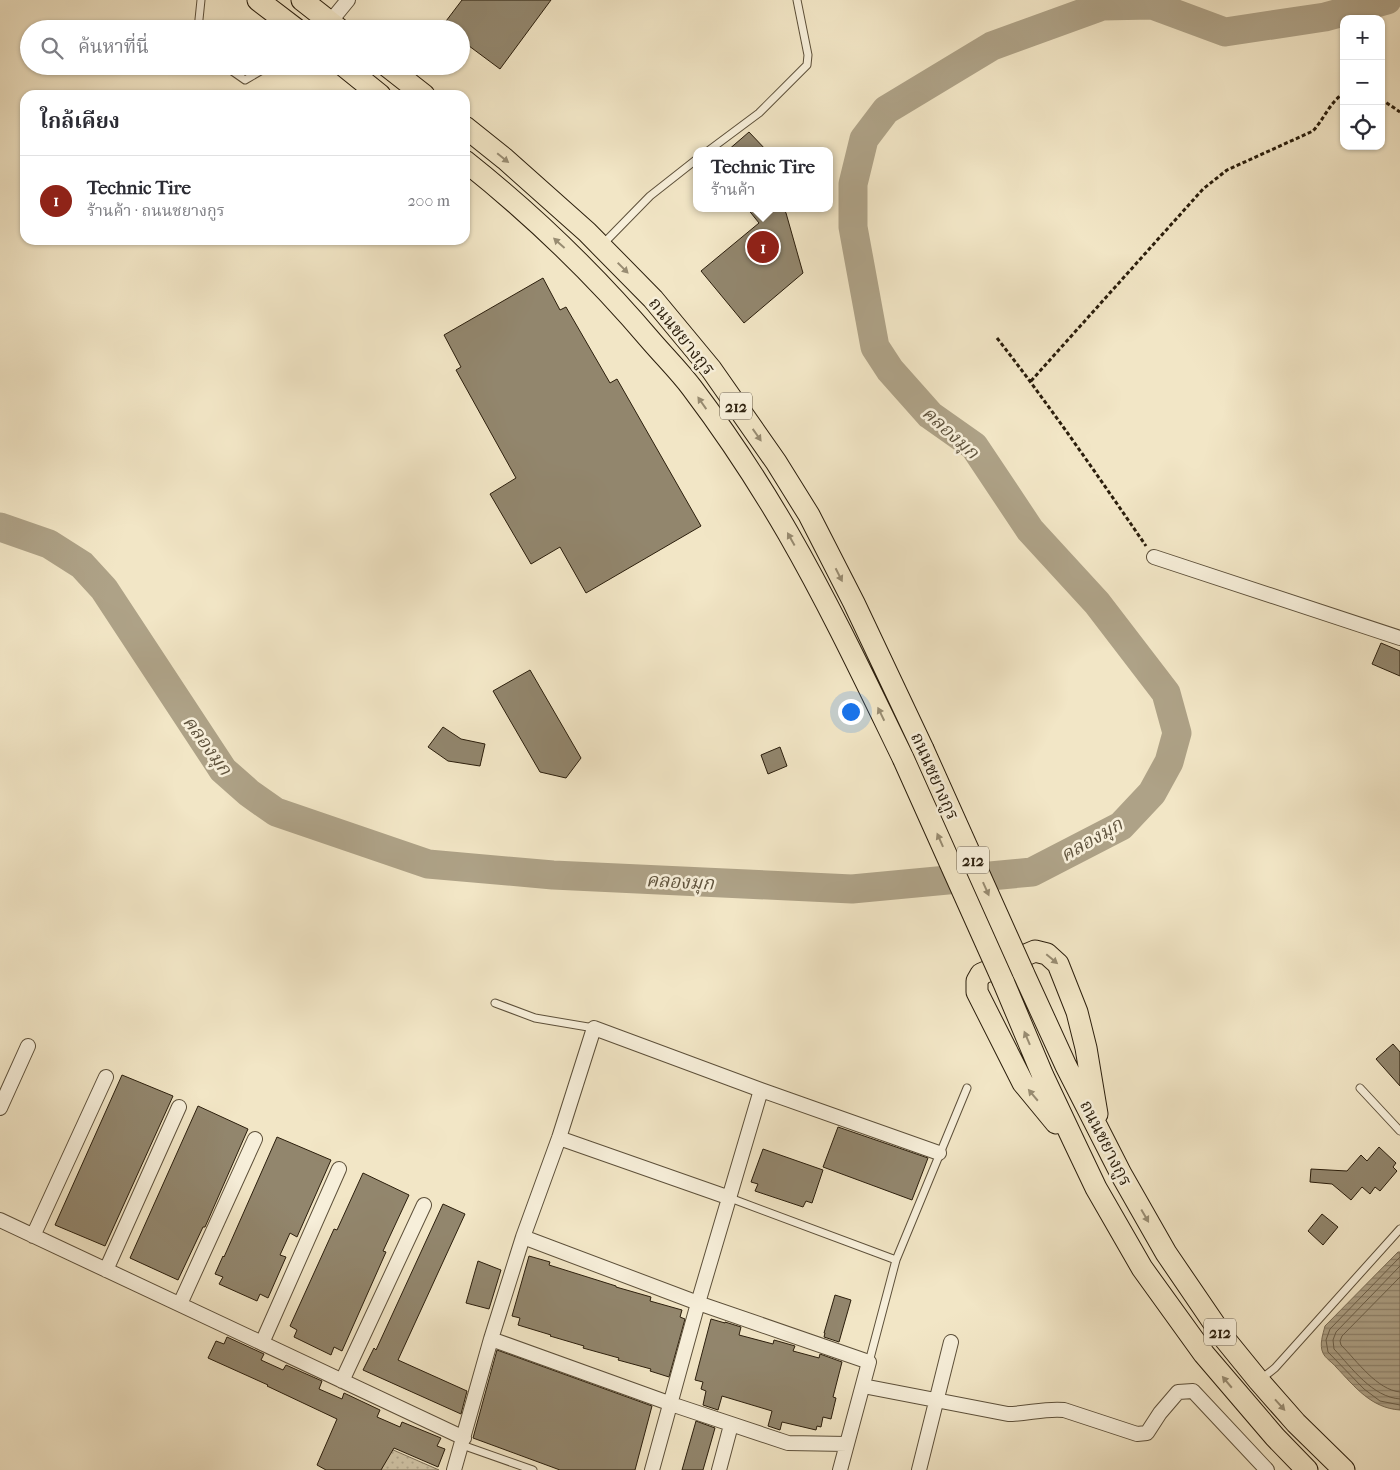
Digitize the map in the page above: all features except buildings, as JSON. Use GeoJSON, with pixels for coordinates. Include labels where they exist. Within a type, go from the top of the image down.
{"type":"FeatureCollection","features":[{"type":"Feature","properties":{"kind":"main road"},"geometry":{"type":"LineString","coordinates":[[258,0],[284,20]]}},
{"type":"Feature","properties":{"kind":"main road"},"geometry":{"type":"LineString","coordinates":[[302,0],[328,20]]}},
{"type":"Feature","properties":{"kind":"main road"},"geometry":{"type":"LineString","coordinates":[[355,75],[374,90]]}},
{"type":"Feature","properties":{"kind":"main road"},"geometry":{"type":"LineString","coordinates":[[398,75],[418,90]]}},
{"type":"Feature","properties":{"kind":"main road","name":"ถนนชยางกูร"},"geometry":{"type":"LineString","coordinates":[[470,131],[505,159],[601,246],[653,298],[711,370],[776,462],[809,515],[854,603],[923,749],[1066,1066],[1121,1174],[1166,1253],[1224,1338],[1296,1422],[1344,1470]]}},
{"type":"Feature","properties":{"kind":"main road","name":"ถนนชยางกูร"},"geometry":{"type":"LineString","coordinates":[[470,165],[570,253],[632,319],[691,387],[755,479],[788,532],[834,616],[903,758],[1003,981],[1043,1076],[1096,1188],[1142,1268],[1204,1354],[1275,1437],[1307,1470]]}},
{"type":"Feature","properties":{"kind":"main road"},"geometry":{"type":"LineString","coordinates":[[1076,1146],[1024,1083],[977,992],[977,981],[981,974],[1035,951],[1047,954],[1058,964],[1077,1012],[1086,1048],[1100,1133]]}},
{"type":"Feature","properties":{"kind":"street"},"geometry":{"type":"LineString","coordinates":[[337,20],[348,0]]}},
{"type":"Feature","properties":{"kind":"street"},"geometry":{"type":"LineString","coordinates":[[1154,557],[1400,638]]}},
{"type":"Feature","properties":{"kind":"street"},"geometry":{"type":"LineString","coordinates":[[454,1470],[523,1237],[559,1138],[594,1028],[939,1153]]}},
{"type":"Feature","properties":{"kind":"street"},"geometry":{"type":"LineString","coordinates":[[0,1108],[28,1046]]}},
{"type":"Feature","properties":{"kind":"street"},"geometry":{"type":"LineString","coordinates":[[33,1236],[106,1077]]}},
{"type":"Feature","properties":{"kind":"street"},"geometry":{"type":"LineString","coordinates":[[652,1470],[698,1303],[761,1090]]}},
{"type":"Feature","properties":{"kind":"street"},"geometry":{"type":"LineString","coordinates":[[106,1270],[179,1107]]}},
{"type":"Feature","properties":{"kind":"street"},"geometry":{"type":"LineString","coordinates":[[180,1304],[254,1138]]}},
{"type":"Feature","properties":{"kind":"street"},"geometry":{"type":"LineString","coordinates":[[559,1138],[730,1198]]}},
{"type":"Feature","properties":{"kind":"street"},"geometry":{"type":"LineString","coordinates":[[262,1343],[339,1169]]}},
{"type":"Feature","properties":{"kind":"street"},"geometry":{"type":"LineString","coordinates":[[342,1381],[424,1205]]}},
{"type":"Feature","properties":{"kind":"street"},"geometry":{"type":"LineString","coordinates":[[0,1220],[342,1381],[463,1441]]}},
{"type":"Feature","properties":{"kind":"street"},"geometry":{"type":"LineString","coordinates":[[523,1237],[698,1303],[869,1362],[840,1470]]}},
{"type":"Feature","properties":{"kind":"street"},"geometry":{"type":"LineString","coordinates":[[492,1339],[670,1404],[788,1443],[847,1444]]}},
{"type":"Feature","properties":{"kind":"street"},"geometry":{"type":"LineString","coordinates":[[919,1470],[951,1342]]}},
{"type":"Feature","properties":{"kind":"street"},"geometry":{"type":"LineString","coordinates":[[863,1386],[1008,1414],[1022,1414],[1054,1409],[1064,1410],[1137,1434],[1147,1434],[1160,1413],[1178,1392],[1193,1391],[1267,1470]]}},
{"type":"Feature","properties":{"kind":"street"},"geometry":{"type":"LineString","coordinates":[[719,1470],[731,1425]]}},
{"type":"Feature","properties":{"kind":"lane"},"geometry":{"type":"LineString","coordinates":[[199,20],[201,0]]}},
{"type":"Feature","properties":{"kind":"lane"},"geometry":{"type":"LineString","coordinates":[[713,147],[759,113],[807,65],[808,55],[796,0]]}},
{"type":"Feature","properties":{"kind":"lane"},"geometry":{"type":"LineString","coordinates":[[239,75],[246,80],[254,75]]}},
{"type":"Feature","properties":{"kind":"lane"},"geometry":{"type":"LineString","coordinates":[[601,246],[650,196],[693,162]]}},
{"type":"Feature","properties":{"kind":"lane"},"geometry":{"type":"LineString","coordinates":[[495,1003],[535,1018],[594,1028]]}},
{"type":"Feature","properties":{"kind":"lane"},"geometry":{"type":"LineString","coordinates":[[869,1362],[896,1260],[967,1088]]}},
{"type":"Feature","properties":{"kind":"lane"},"geometry":{"type":"LineString","coordinates":[[1360,1088],[1400,1131]]}},
{"type":"Feature","properties":{"kind":"lane"},"geometry":{"type":"LineString","coordinates":[[730,1198],[896,1260]]}},
{"type":"Feature","properties":{"kind":"lane"},"geometry":{"type":"LineString","coordinates":[[1259,1381],[1275,1368],[1400,1230]]}},
{"type":"Feature","properties":{"kind":"lane"},"geometry":{"type":"LineString","coordinates":[[463,1441],[533,1470]]}},
{"type":"Feature","properties":{"kind":"path"},"geometry":{"type":"LineString","coordinates":[[1031,381],[1203,189],[1227,170],[1313,131],[1334,101],[1340,96]]}},
{"type":"Feature","properties":{"kind":"path"},"geometry":{"type":"LineString","coordinates":[[1385,102],[1400,112]]}},
{"type":"Feature","properties":{"kind":"path"},"geometry":{"type":"LineString","coordinates":[[997,338],[1031,381],[1154,557]]}},
{"type":"Feature","properties":{"kind":"shaded area"},"geometry":{"type":"Polygon","coordinates":[[[391,1449],[439,1470],[381,1470],[391,1449]]]}},
{"type":"Feature","properties":{"kind":"water"},"geometry":{"type":"Polygon","coordinates":[[[1400,1252],[1400,1410],[1380,1405],[1364,1395],[1325,1357],[1321,1347],[1325,1326],[1400,1252]]]}},
{"type":"Feature","properties":{"kind":"waterway","name":"คลองมุก"},"geometry":{"type":"LineString","coordinates":[[0,527],[49,544],[82,565],[104,589],[223,770],[249,793],[276,812],[428,864],[553,875],[852,889],[1032,872],[1121,826],[1152,793],[1169,762],[1177,733],[1166,693],[1097,603],[1030,530],[974,446],[930,415],[890,370],[875,347],[853,227],[853,184],[864,139],[886,110],[992,46],[1102,6],[1152,5],[1225,32],[1325,17],[1387,0]]}},
{"type":"Feature","properties":{"kind":"place","name":"Technic Tire"},"geometry":{"type":"Point","coordinates":[763,247]}}]}
